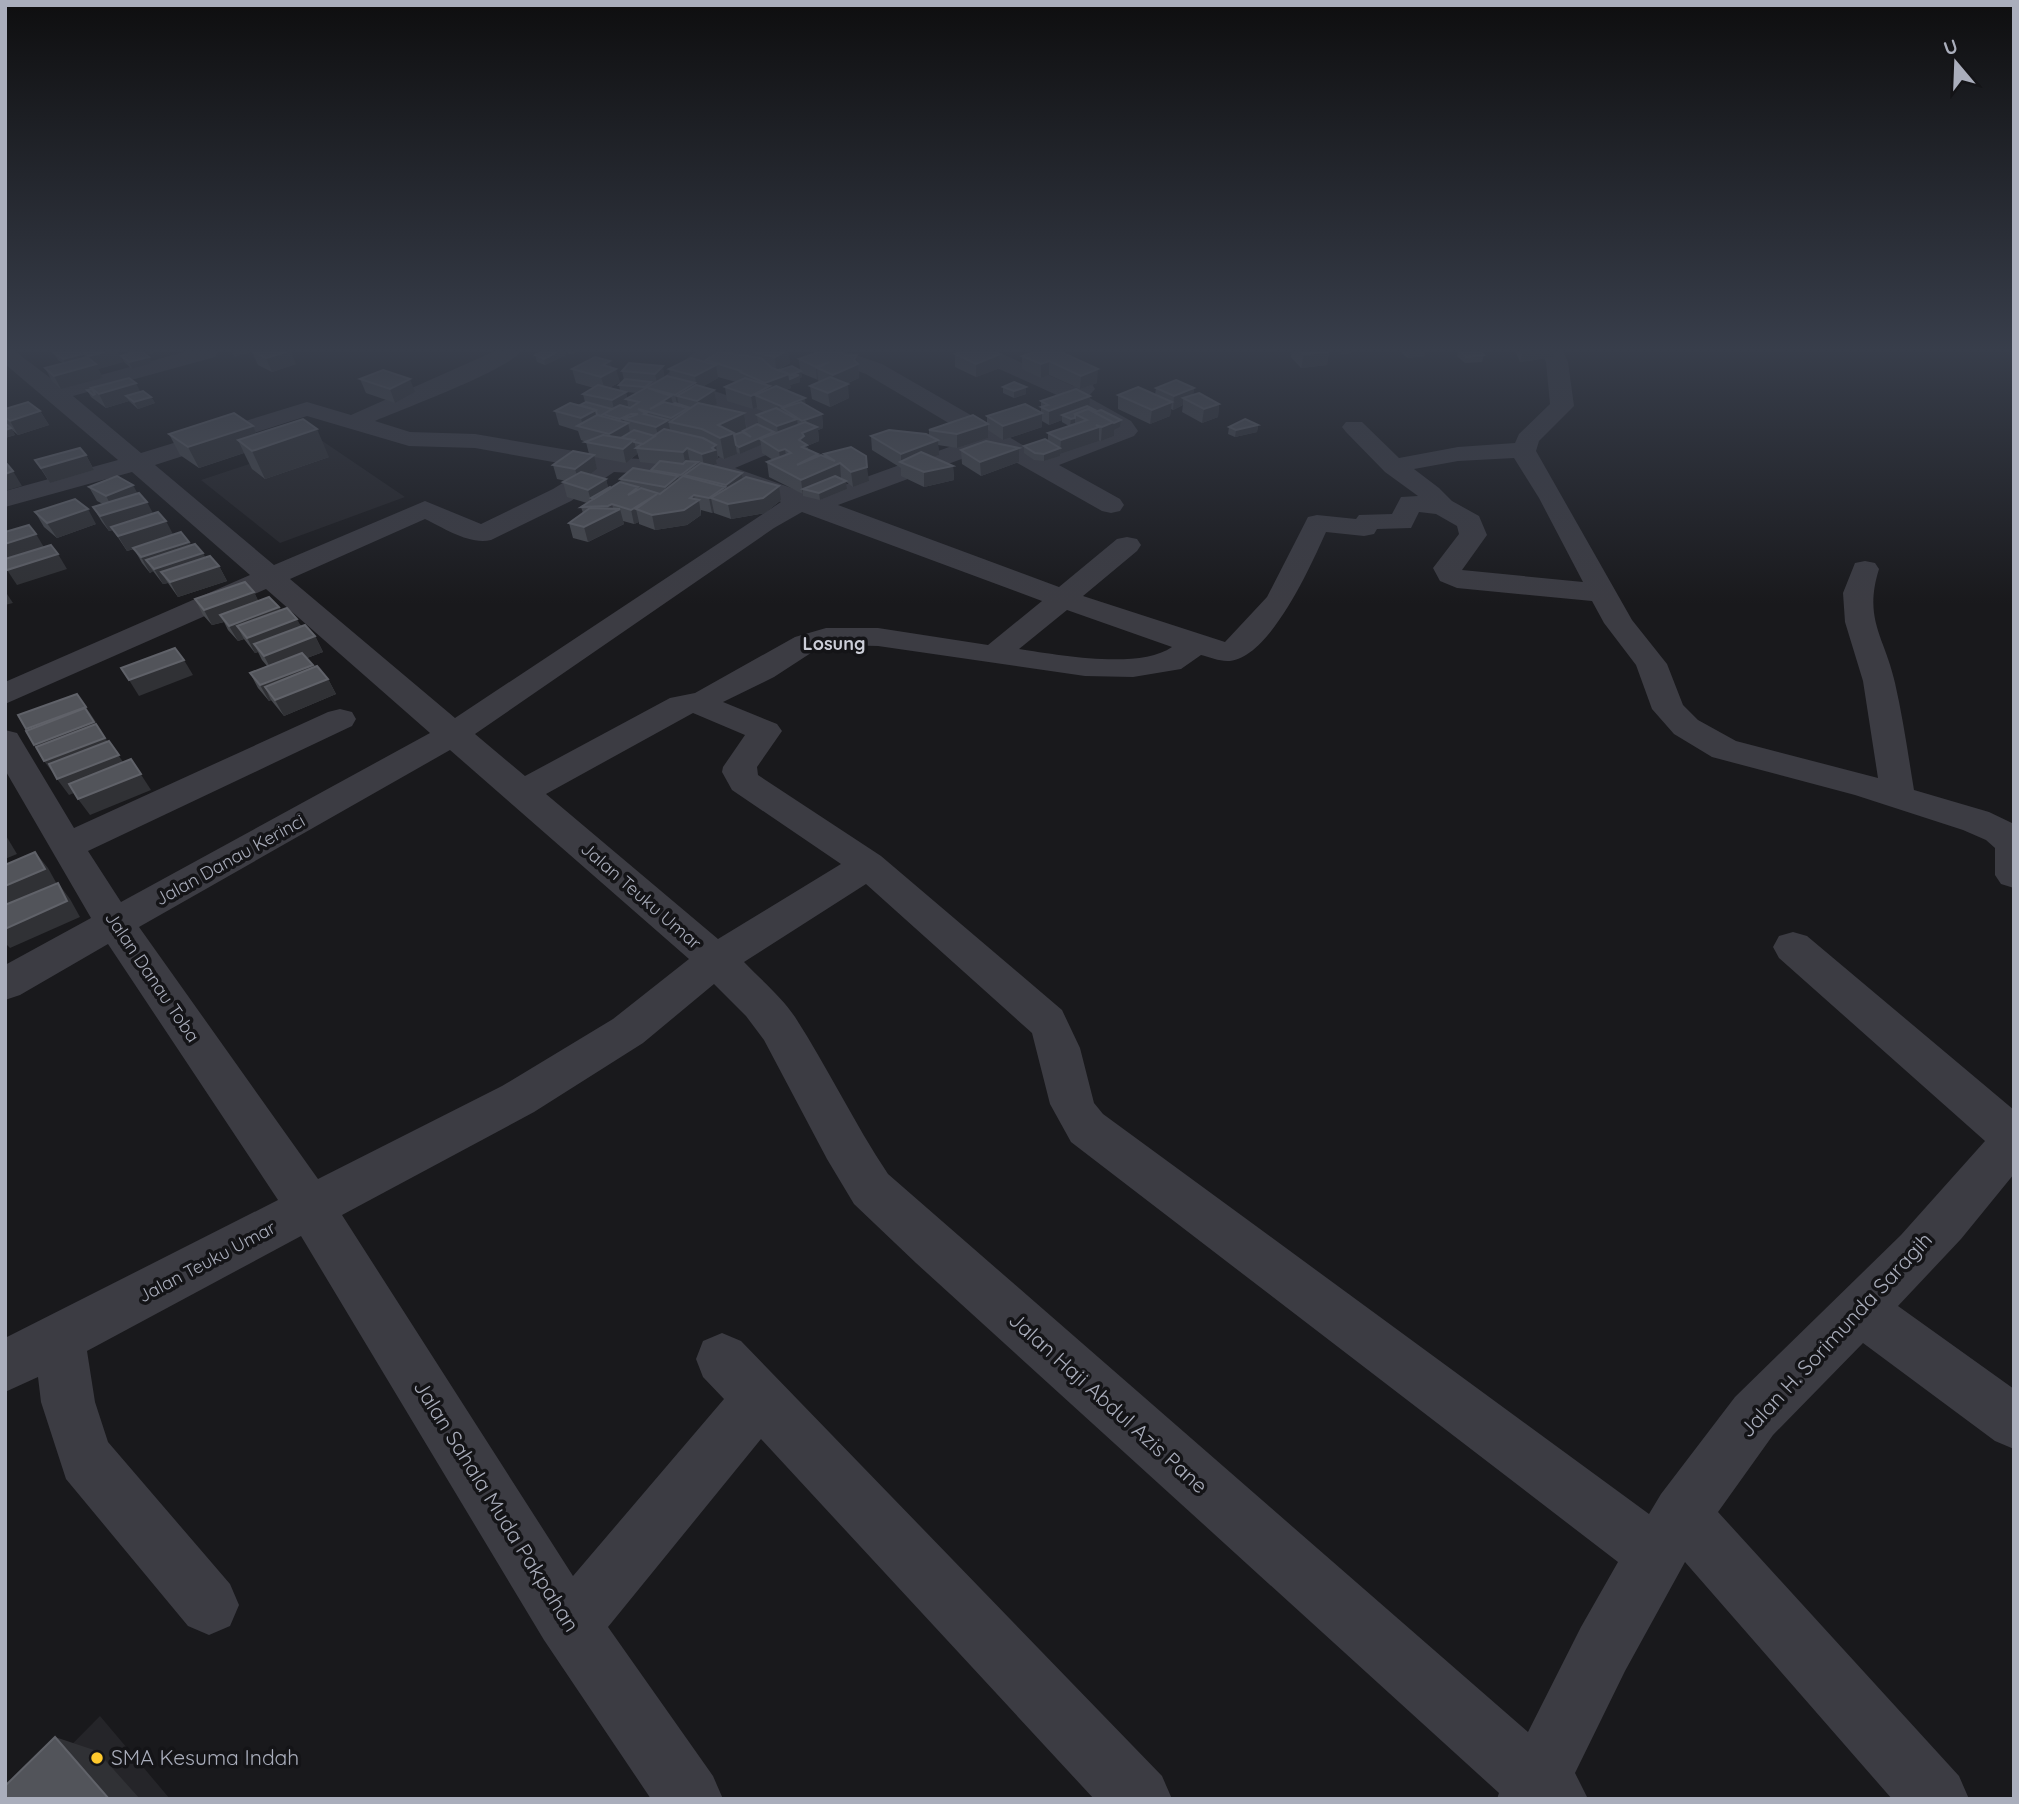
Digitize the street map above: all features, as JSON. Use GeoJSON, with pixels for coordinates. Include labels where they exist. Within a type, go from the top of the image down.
{"type":"FeatureCollection","features":[{"type":"Feature","properties":{"kind":"street","name":"Jalan Teuku Umar"},"geometry":{"type":"LineString","coordinates":[[5,1366],[518,1099],[628,1031],[716,960],[102,436]]}},
{"type":"Feature","properties":{"kind":"street"},"geometry":{"type":"LineString","coordinates":[[5,499],[219,436]]}},
{"type":"Feature","properties":{"kind":"street"},"geometry":{"type":"LineString","coordinates":[[400,436],[409,439],[475,441],[619,465],[709,470],[752,481],[806,504],[1064,599],[1187,642],[1227,652],[1238,648],[1280,600],[1317,523],[1356,528],[1364,528],[1368,521],[1373,519],[1402,523],[1409,507],[1443,507],[1460,514],[1474,528],[1472,535],[1447,568],[1450,575],[1457,579],[1603,593]]}},
{"type":"Feature","properties":{"kind":"street"},"geometry":{"type":"LineString","coordinates":[[550,455],[582,436]]}},
{"type":"Feature","properties":{"kind":"street"},"geometry":{"type":"LineString","coordinates":[[5,694],[425,509],[481,534],[562,495],[667,436]]}},
{"type":"Feature","properties":{"kind":"street"},"geometry":{"type":"LineString","coordinates":[[988,436],[1111,505]]}},
{"type":"Feature","properties":{"kind":"street"},"geometry":{"type":"LineString","coordinates":[[1036,465],[1116,436]]}},
{"type":"Feature","properties":{"kind":"street"},"geometry":{"type":"LineString","coordinates":[[1364,436],[1394,467],[1430,493],[1443,507]]}},
{"type":"Feature","properties":{"kind":"street"},"geometry":{"type":"LineString","coordinates":[[1531,436],[1524,450],[1529,463],[1552,498],[1619,623],[1651,664],[1668,709],[1698,735],[1724,748],[1976,821],[1999,831],[2013,854]]}},
{"type":"Feature","properties":{"kind":"street","name":"Jalan Danau Kerinci"},"geometry":{"type":"LineString","coordinates":[[5,984],[116,925],[453,734],[765,522],[806,504],[993,439]]}},
{"type":"Feature","properties":{"kind":"street"},"geometry":{"type":"LineString","coordinates":[[709,470],[780,440]]}},
{"type":"Feature","properties":{"kind":"street"},"geometry":{"type":"LineString","coordinates":[[1394,467],[1424,458],[1475,451],[1524,450]]}},
{"type":"Feature","properties":{"kind":"street"},"geometry":{"type":"LineString","coordinates":[[994,655],[1127,545]]}},
{"type":"Feature","properties":{"kind":"street"},"geometry":{"type":"LineString","coordinates":[[1865,569],[1857,593],[1860,622],[1879,681],[1898,797]]}},
{"type":"Feature","properties":{"kind":"street"},"geometry":{"type":"LineString","coordinates":[[522,793],[681,705],[705,702],[726,688],[780,661],[805,643],[828,638],[872,636],[1080,666],[1153,666],[1166,665],[1184,656],[1190,648],[1187,642]]}},
{"type":"Feature","properties":{"kind":"street"},"geometry":{"type":"LineString","coordinates":[[705,702],[706,708],[765,731],[740,767],[739,772],[744,782],[868,865],[1047,1022],[1057,1040],[1072,1109],[1087,1128],[1668,1534],[1936,1799]]}},
{"type":"Feature","properties":{"kind":"street"},"geometry":{"type":"LineString","coordinates":[[66,846],[340,719]]}},
{"type":"Feature","properties":{"kind":"street","name":"Jalan Danau Toba"},"geometry":{"type":"LineString","coordinates":[[5,740],[66,846],[116,925],[310,1208]]}},
{"type":"Feature","properties":{"kind":"street"},"geometry":{"type":"LineString","coordinates":[[716,960],[868,865]]}},
{"type":"Feature","properties":{"kind":"street"},"geometry":{"type":"LineString","coordinates":[[1793,947],[2014,1138]]}},
{"type":"Feature","properties":{"kind":"street","name":"Jalan Haji Abdul Azis Pane"},"geometry":{"type":"LineString","coordinates":[[716,960],[761,1005],[779,1028],[843,1145],[871,1189],[1541,1793]]}},
{"type":"Feature","properties":{"kind":"street","name":"Jalan H. Sorimunda Saragih"},"geometry":{"type":"LineString","coordinates":[[1541,1793],[1608,1638],[1668,1534],[1755,1415],[1963,1200],[2014,1138]]}},
{"type":"Feature","properties":{"kind":"street","name":"Jalan Sahala Muda Pakpahan"},"geometry":{"type":"LineString","coordinates":[[310,1208],[570,1626],[690,1799]]}},
{"type":"Feature","properties":{"kind":"street"},"geometry":{"type":"LineString","coordinates":[[1859,1309],[2014,1422]]}},
{"type":"Feature","properties":{"kind":"street"},"geometry":{"type":"LineString","coordinates":[[59,1339],[68,1402],[86,1459],[209,1605]]}},
{"type":"Feature","properties":{"kind":"street"},"geometry":{"type":"LineString","coordinates":[[570,1626],[740,1379],[1139,1799]]}},
{"type":"Feature","properties":{"kind":"shaded area"},"geometry":{"type":"Polygon","coordinates":[[[321,440],[405,497],[280,543],[201,480],[321,440]]]}},
{"type":"Feature","properties":{"kind":"shaded area","name":"SMA Kesuma Indah"},"geometry":{"type":"Polygon","coordinates":[[[100,1716],[170,1799],[18,1799],[100,1716]]]}},
{"type":"Feature","properties":{"kind":"building"},"geometry":{"type":"Polygon","coordinates":[[[172,436],[221,436],[188,447],[172,436]]]}},
{"type":"Feature","properties":{"kind":"building"},"geometry":{"type":"Polygon","coordinates":[[[250,436],[296,436],[252,451],[238,440],[250,436]]]}},
{"type":"Feature","properties":{"kind":"building"},"geometry":{"type":"Polygon","coordinates":[[[600,436],[634,440],[623,449],[585,442],[600,436]]]}},
{"type":"Feature","properties":{"kind":"building"},"geometry":{"type":"Polygon","coordinates":[[[624,436],[655,436],[643,444],[621,438],[624,436]]]}},
{"type":"Feature","properties":{"kind":"building"},"geometry":{"type":"Polygon","coordinates":[[[653,436],[695,436],[716,445],[712,448],[715,450],[702,454],[687,448],[683,452],[636,448],[653,436]]]}},
{"type":"Feature","properties":{"kind":"building"},"geometry":{"type":"Polygon","coordinates":[[[734,436],[764,436],[739,447],[736,445],[734,436]]]}},
{"type":"Feature","properties":{"kind":"building"},"geometry":{"type":"Polygon","coordinates":[[[767,436],[804,436],[799,440],[807,445],[802,447],[818,454],[797,465],[821,455],[835,461],[824,454],[851,447],[866,456],[867,467],[851,472],[840,463],[801,480],[767,462],[791,453],[785,449],[779,451],[760,439],[767,436]]]}},
{"type":"Feature","properties":{"kind":"building"},"geometry":{"type":"Polygon","coordinates":[[[871,436],[930,436],[938,440],[901,454],[871,436]]]}},
{"type":"Feature","properties":{"kind":"building"},"geometry":{"type":"Polygon","coordinates":[[[1054,436],[1072,436],[1061,440],[1054,436]]]}},
{"type":"Feature","properties":{"kind":"building"},"geometry":{"type":"Polygon","coordinates":[[[1045,439],[1060,448],[1044,454],[1035,453],[1024,446],[1045,439]]]}},
{"type":"Feature","properties":{"kind":"building"},"geometry":{"type":"Polygon","coordinates":[[[986,441],[1019,448],[980,462],[961,450],[986,441]]]}},
{"type":"Feature","properties":{"kind":"building"},"geometry":{"type":"Polygon","coordinates":[[[80,448],[86,455],[41,468],[35,460],[80,448]]]}},
{"type":"Feature","properties":{"kind":"building"},"geometry":{"type":"Polygon","coordinates":[[[573,451],[594,455],[575,469],[553,465],[573,451]]]}},
{"type":"Feature","properties":{"kind":"building"},"geometry":{"type":"Polygon","coordinates":[[[921,452],[953,466],[924,472],[900,462],[921,452]]]}},
{"type":"Feature","properties":{"kind":"building"},"geometry":{"type":"Polygon","coordinates":[[[660,461],[683,464],[686,461],[698,462],[681,475],[651,470],[660,461]]]}},
{"type":"Feature","properties":{"kind":"building"},"geometry":{"type":"Polygon","coordinates":[[[701,463],[742,473],[726,485],[684,475],[701,463]]]}},
{"type":"Feature","properties":{"kind":"building"},"geometry":{"type":"Polygon","coordinates":[[[7,464],[13,471],[5,474],[7,464]]]}},
{"type":"Feature","properties":{"kind":"building"},"geometry":{"type":"Polygon","coordinates":[[[633,468],[678,476],[665,487],[620,479],[633,468]]]}},
{"type":"Feature","properties":{"kind":"building"},"geometry":{"type":"Polygon","coordinates":[[[581,472],[606,479],[588,490],[563,482],[581,472]]]}},
{"type":"Feature","properties":{"kind":"building"},"geometry":{"type":"Polygon","coordinates":[[[117,476],[133,485],[106,496],[89,487],[117,476]]]}},
{"type":"Feature","properties":{"kind":"building"},"geometry":{"type":"Polygon","coordinates":[[[683,476],[725,487],[709,498],[694,495],[690,498],[699,500],[684,510],[652,515],[636,509],[657,494],[631,510],[612,504],[581,507],[620,482],[638,487],[628,495],[641,488],[660,494],[683,476]]]}},
{"type":"Feature","properties":{"kind":"building"},"geometry":{"type":"Polygon","coordinates":[[[835,476],[846,481],[819,493],[803,489],[835,476]]]}},
{"type":"Feature","properties":{"kind":"building"},"geometry":{"type":"Polygon","coordinates":[[[746,477],[779,486],[763,498],[728,504],[711,498],[746,477]]]}},
{"type":"Feature","properties":{"kind":"building"},"geometry":{"type":"Polygon","coordinates":[[[610,487],[594,499],[591,498],[610,487]]]}},
{"type":"Feature","properties":{"kind":"building"},"geometry":{"type":"Polygon","coordinates":[[[139,493],[147,502],[100,516],[93,507],[139,493]]]}},
{"type":"Feature","properties":{"kind":"building"},"geometry":{"type":"Polygon","coordinates":[[[75,499],[88,509],[47,523],[35,512],[75,499]]]}},
{"type":"Feature","properties":{"kind":"building"},"geometry":{"type":"Polygon","coordinates":[[[590,508],[620,509],[584,527],[569,523],[590,508]]]}},
{"type":"Feature","properties":{"kind":"building"},"geometry":{"type":"Polygon","coordinates":[[[158,512],[166,521],[118,536],[111,527],[158,512]]]}},
{"type":"Feature","properties":{"kind":"building"},"geometry":{"type":"Polygon","coordinates":[[[29,525],[36,534],[5,544],[5,532],[29,525]]]}},
{"type":"Feature","properties":{"kind":"building"},"geometry":{"type":"Polygon","coordinates":[[[181,532],[189,542],[141,557],[133,548],[181,532]]]}},
{"type":"Feature","properties":{"kind":"building"},"geometry":{"type":"Polygon","coordinates":[[[195,544],[203,553],[154,569],[146,560],[195,544]]]}},
{"type":"Feature","properties":{"kind":"building"},"geometry":{"type":"Polygon","coordinates":[[[51,545],[58,554],[7,570],[5,568],[5,559],[51,545]]]}},
{"type":"Feature","properties":{"kind":"building"},"geometry":{"type":"Polygon","coordinates":[[[210,556],[219,566],[170,582],[161,572],[210,556]]]}},
{"type":"Feature","properties":{"kind":"building"},"geometry":{"type":"Polygon","coordinates":[[[245,582],[254,592],[204,610],[195,599],[245,582]]]}},
{"type":"Feature","properties":{"kind":"building"},"geometry":{"type":"Polygon","coordinates":[[[269,597],[279,607],[229,626],[220,615],[269,597]]]}},
{"type":"Feature","properties":{"kind":"building"},"geometry":{"type":"Polygon","coordinates":[[[287,608],[297,619],[247,638],[237,626],[287,608]]]}},
{"type":"Feature","properties":{"kind":"building"},"geometry":{"type":"Polygon","coordinates":[[[305,625],[315,636],[264,656],[254,644],[305,625]]]}},
{"type":"Feature","properties":{"kind":"building"},"geometry":{"type":"Polygon","coordinates":[[[175,648],[184,660],[129,680],[121,668],[175,648]]]}},
{"type":"Feature","properties":{"kind":"building"},"geometry":{"type":"Polygon","coordinates":[[[302,653],[313,665],[260,685],[250,673],[302,653]]]}},
{"type":"Feature","properties":{"kind":"building"},"geometry":{"type":"Polygon","coordinates":[[[317,666],[328,679],[275,700],[265,687],[317,666]]]}},
{"type":"Feature","properties":{"kind":"building"},"geometry":{"type":"Polygon","coordinates":[[[77,694],[86,707],[26,729],[18,715],[77,694]]]}},
{"type":"Feature","properties":{"kind":"building"},"geometry":{"type":"Polygon","coordinates":[[[85,708],[94,722],[34,745],[26,731],[85,708]]]}},
{"type":"Feature","properties":{"kind":"building"},"geometry":{"type":"Polygon","coordinates":[[[96,724],[105,738],[44,761],[36,747],[96,724]]]}},
{"type":"Feature","properties":{"kind":"building"},"geometry":{"type":"Polygon","coordinates":[[[109,741],[119,755],[57,779],[49,764],[109,741]]]}},
{"type":"Feature","properties":{"kind":"building"},"geometry":{"type":"Polygon","coordinates":[[[131,759],[141,774],[78,799],[69,784],[131,759]]]}},
{"type":"Feature","properties":{"kind":"building"},"geometry":{"type":"Polygon","coordinates":[[[35,852],[45,869],[5,886],[5,865],[35,852]]]}},
{"type":"Feature","properties":{"kind":"building"},"geometry":{"type":"Polygon","coordinates":[[[58,883],[67,901],[5,929],[5,905],[58,883]]]}},
{"type":"Feature","properties":{"kind":"building"},"geometry":{"type":"Polygon","coordinates":[[[55,1737],[109,1799],[5,1799],[5,1786],[55,1737]]]}},
{"type":"Feature","properties":{"kind":"place","name":"SMA Kesuma Indah"},"geometry":{"type":"Point","coordinates":[97,1758]}},
{"type":"Feature","properties":{"kind":"district","name":"Losung"},"geometry":{"type":"Point","coordinates":[834,644]}}]}
